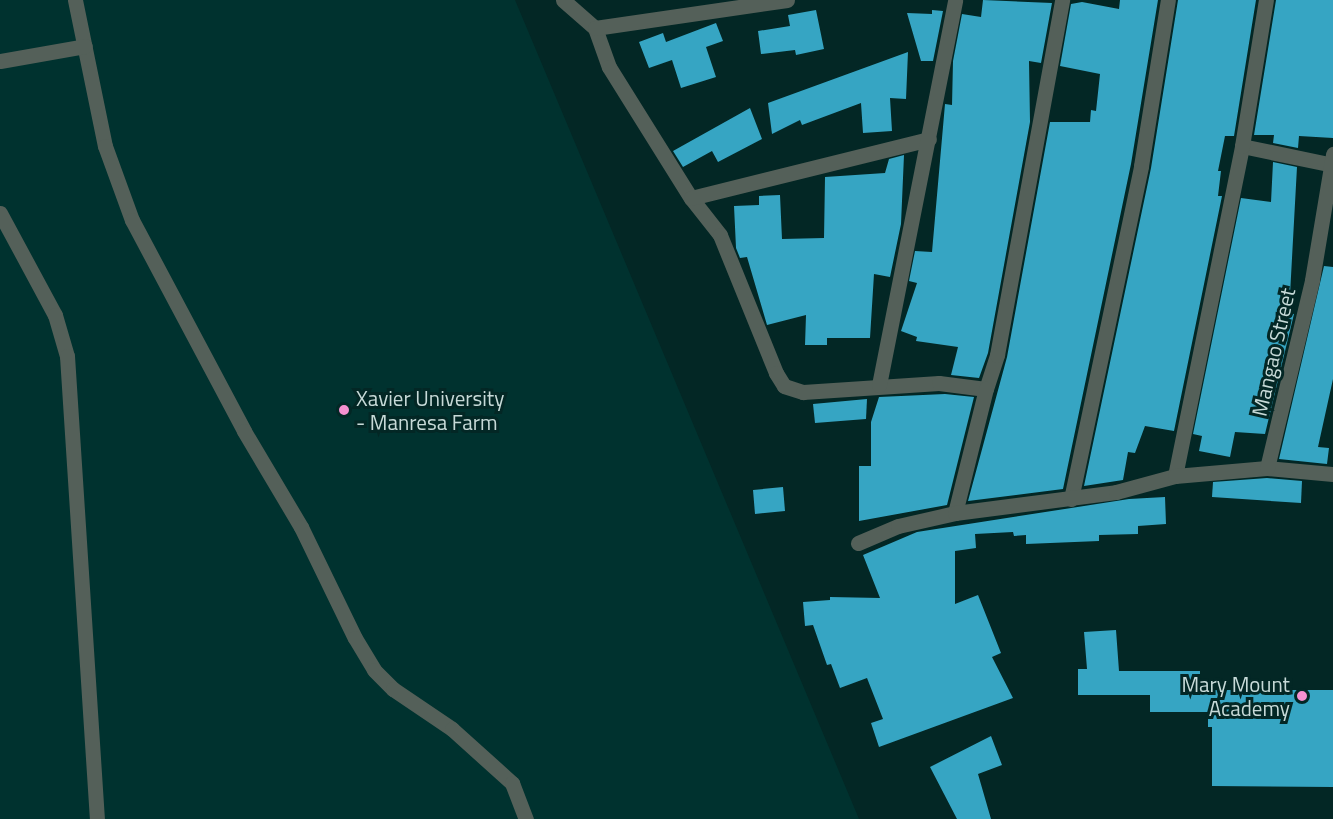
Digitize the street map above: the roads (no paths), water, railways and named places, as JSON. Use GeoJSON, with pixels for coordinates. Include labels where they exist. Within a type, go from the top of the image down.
{"type":"FeatureCollection","features":[{"type":"Feature","properties":{"kind":"street"},"geometry":{"type":"LineString","coordinates":[[75,0],[105,146],[132,220],[244,431],[301,527],[355,638],[374,670],[393,689],[452,729],[512,783],[526,819]]}},
{"type":"Feature","properties":{"kind":"street"},"geometry":{"type":"LineString","coordinates":[[563,0],[595,28],[609,67],[691,198],[720,236],[767,355],[784,386],[803,392],[879,385],[939,383],[986,389]]}},
{"type":"Feature","properties":{"kind":"street"},"geometry":{"type":"LineString","coordinates":[[595,28],[787,0]]}},
{"type":"Feature","properties":{"kind":"street"},"geometry":{"type":"LineString","coordinates":[[879,385],[956,0]]}},
{"type":"Feature","properties":{"kind":"street"},"geometry":{"type":"LineString","coordinates":[[956,513],[986,389],[997,355],[1062,0]]}},
{"type":"Feature","properties":{"kind":"street"},"geometry":{"type":"LineString","coordinates":[[1071,499],[1141,166],[1168,0]]}},
{"type":"Feature","properties":{"kind":"street"},"geometry":{"type":"LineString","coordinates":[[1175,476],[1242,146],[1266,0]]}},
{"type":"Feature","properties":{"kind":"street"},"geometry":{"type":"LineString","coordinates":[[0,61],[85,46]]}},
{"type":"Feature","properties":{"kind":"street"},"geometry":{"type":"LineString","coordinates":[[691,198],[929,139]]}},
{"type":"Feature","properties":{"kind":"street"},"geometry":{"type":"LineString","coordinates":[[1242,146],[1332,161]]}},
{"type":"Feature","properties":{"kind":"street","name":"Mangao Street"},"geometry":{"type":"LineString","coordinates":[[1267,468],[1312,280],[1332,161]]}},
{"type":"Feature","properties":{"kind":"street"},"geometry":{"type":"LineString","coordinates":[[0,213],[55,315],[67,356],[97,819]]}},
{"type":"Feature","properties":{"kind":"street"},"geometry":{"type":"LineString","coordinates":[[858,543],[882,531],[956,513],[1116,492],[1175,476],[1267,468],[1333,474]]}},
{"type":"Feature","properties":{"kind":"place","name":"Xavier University - Manresa Farm"},"geometry":{"type":"Point","coordinates":[344,410]}},
{"type":"Feature","properties":{"kind":"place","name":"Mary Mount Academy"},"geometry":{"type":"Point","coordinates":[1302,696]}}]}
